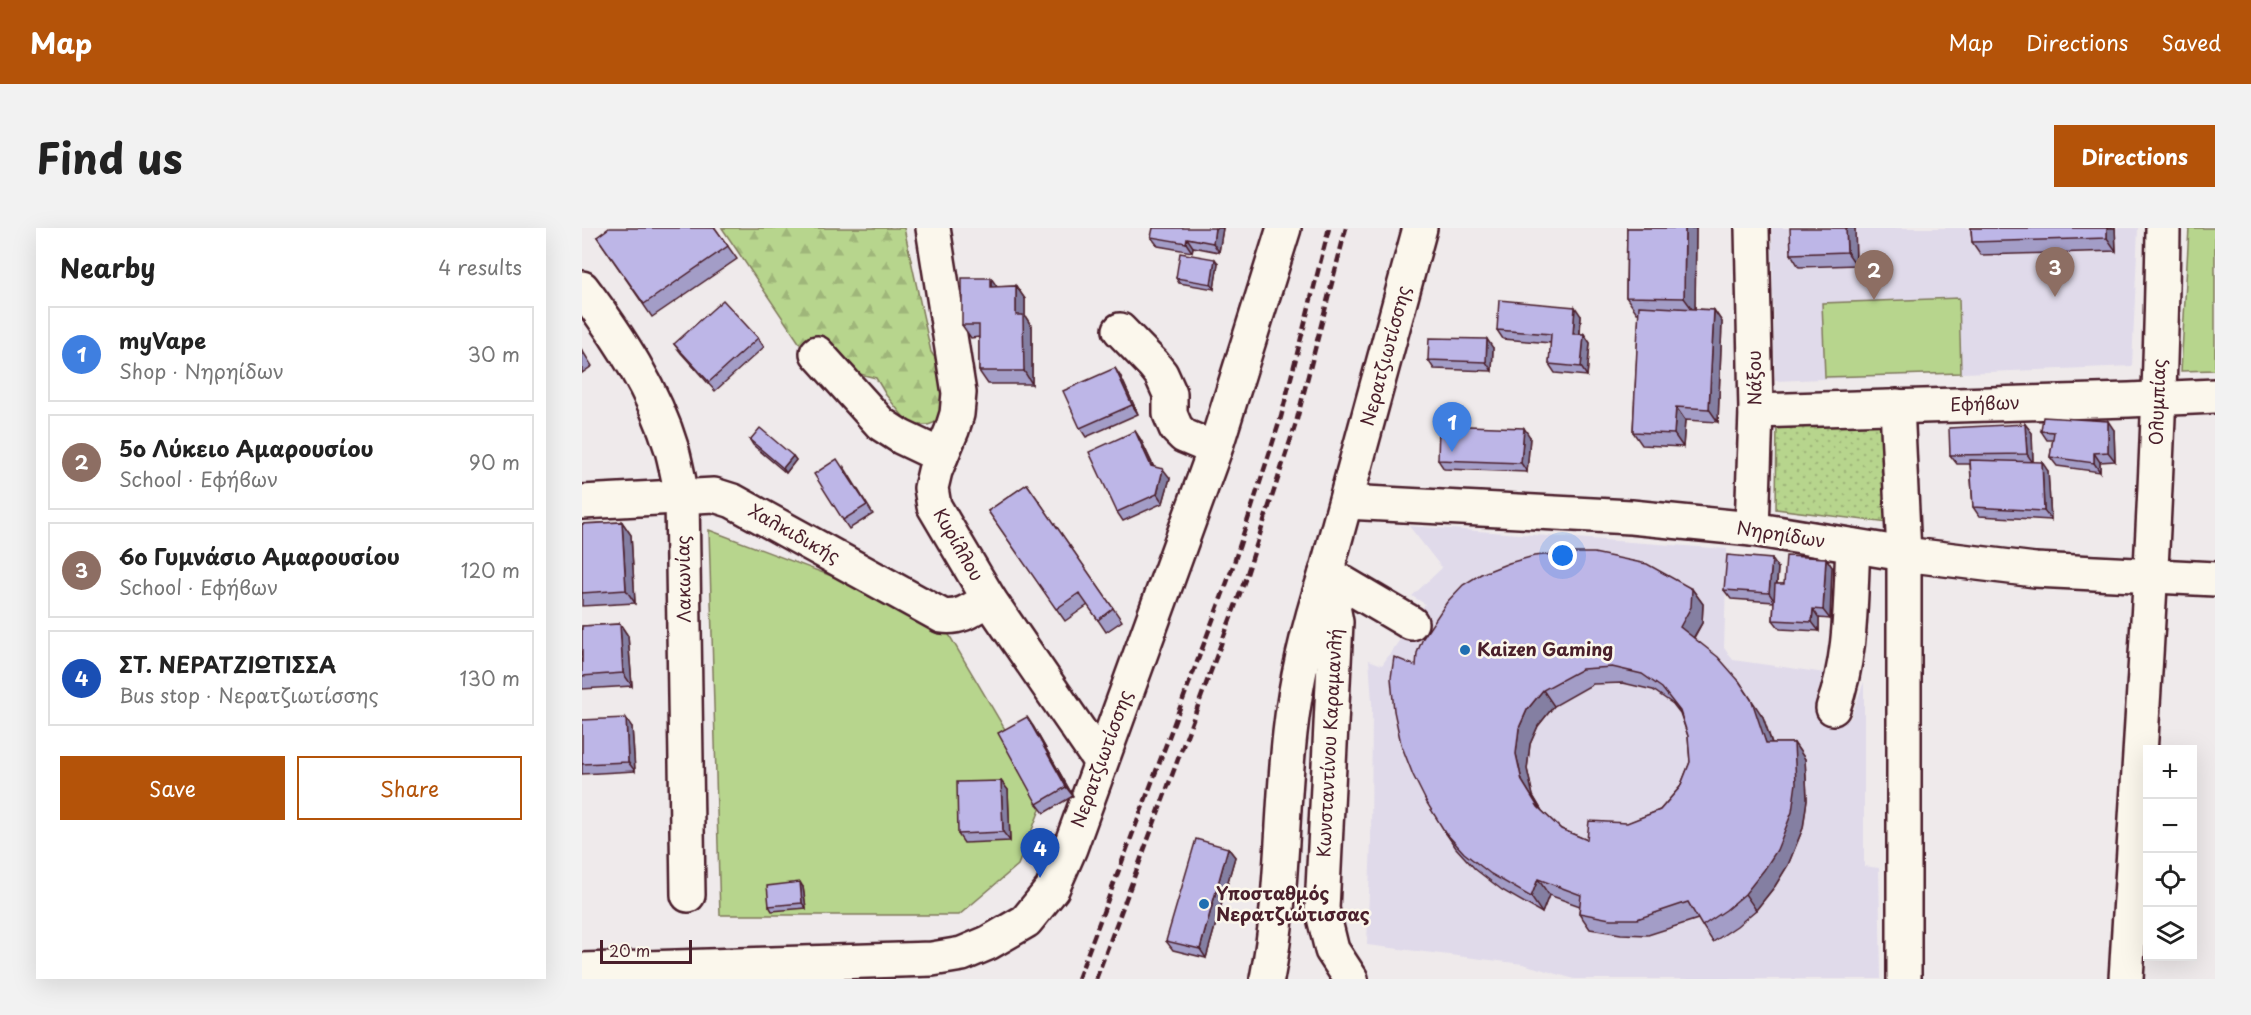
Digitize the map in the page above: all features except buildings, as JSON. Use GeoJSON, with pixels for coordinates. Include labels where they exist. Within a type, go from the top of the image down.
{"type":"FeatureCollection","features":[{"type":"Feature","properties":{"kind":"street","name":"Κυρίλλου"},"geometry":{"type":"LineString","coordinates":[[933,228],[958,393],[957,414],[931,488],[934,506],[989,599],[1100,761]]}},
{"type":"Feature","properties":{"kind":"street","name":"Νερατζιωτίσσης"},"geometry":{"type":"LineString","coordinates":[[582,970],[932,959],[962,954],[988,943],[1026,921],[1052,889],[1070,848],[1215,448],[1284,228]]}},
{"type":"Feature","properties":{"kind":"street","name":"Νερατζιωτίσσης"},"geometry":{"type":"LineString","coordinates":[[1267,979],[1280,871],[1290,734],[1296,692],[1312,616],[1346,502],[1420,228]]}},
{"type":"Feature","properties":{"kind":"street","name":"Νάξου"},"geometry":{"type":"LineString","coordinates":[[1752,228],[1756,411],[1752,529]]}},
{"type":"Feature","properties":{"kind":"street","name":"Ολυμπίας"},"geometry":{"type":"LineString","coordinates":[[2126,979],[2151,575],[2159,398],[2163,228]]}},
{"type":"Feature","properties":{"kind":"street","name":"Λακωνίας"},"geometry":{"type":"LineString","coordinates":[[582,288],[612,327],[655,406],[672,450],[682,496],[688,895]]}},
{"type":"Feature","properties":{"kind":"street"},"geometry":{"type":"LineString","coordinates":[[1120,330],[1161,374],[1170,394],[1170,414],[1176,428],[1184,436],[1215,448]]}},
{"type":"Feature","properties":{"kind":"street"},"geometry":{"type":"LineString","coordinates":[[817,353],[881,424],[901,437],[941,456]]}},
{"type":"Feature","properties":{"kind":"street","name":"Εφήβων"},"geometry":{"type":"LineString","coordinates":[[1756,411],[2215,396]]}},
{"type":"Feature","properties":{"kind":"street"},"geometry":{"type":"LineString","coordinates":[[1897,406],[1904,554],[1904,979]]}},
{"type":"Feature","properties":{"kind":"street","name":"Χαλκιδικής"},"geometry":{"type":"LineString","coordinates":[[582,502],[714,495],[733,501],[942,616],[953,618],[989,599]]}},
{"type":"Feature","properties":{"kind":"street","name":"Νηρηίδων"},"geometry":{"type":"LineString","coordinates":[[1346,502],[1631,517],[1752,529],[1904,554],[2035,570],[2215,579]]}},
{"type":"Feature","properties":{"kind":"street"},"geometry":{"type":"LineString","coordinates":[[1833,708],[1841,685],[1849,642],[1852,546]]}},
{"type":"Feature","properties":{"kind":"street"},"geometry":{"type":"LineString","coordinates":[[1326,573],[1411,623]]}},
{"type":"Feature","properties":{"kind":"street","name":"Κωνσταντίνου Καραμανλή"},"geometry":{"type":"LineString","coordinates":[[1326,573],[1336,622],[1322,909],[1332,950],[1351,979]]}},
{"type":"Feature","properties":{"kind":"shaded area"},"geometry":{"type":"Polygon","coordinates":[[[1772,228],[2138,228],[2132,366],[1775,381],[1772,228]]]}},
{"type":"Feature","properties":{"kind":"shaded area"},"geometry":{"type":"Polygon","coordinates":[[[1409,526],[1727,549],[1724,648],[1733,660],[1825,673],[1816,697],[1850,719],[1864,682],[1864,866],[1879,868],[1881,979],[1574,979],[1523,964],[1367,945],[1371,840],[1372,702],[1369,660],[1382,665],[1425,604],[1412,596],[1442,568],[1409,526]]]}},
{"type":"Feature","properties":{"kind":"green space"},"geometry":{"type":"Polygon","coordinates":[[[722,228],[904,228],[931,352],[948,378],[944,419],[928,425],[910,425],[886,395],[876,378],[856,373],[831,390],[722,228]]]}},
{"type":"Feature","properties":{"kind":"green space"},"geometry":{"type":"Polygon","coordinates":[[[2189,228],[2215,228],[2215,370],[2181,371],[2189,228]]]}},
{"type":"Feature","properties":{"kind":"green space"},"geometry":{"type":"Polygon","coordinates":[[[1959,298],[1961,373],[1825,377],[1822,303],[1959,298]]]}},
{"type":"Feature","properties":{"kind":"green space"},"geometry":{"type":"Polygon","coordinates":[[[1777,418],[1890,420],[1896,524],[1776,509],[1777,418]]]}},
{"type":"Feature","properties":{"kind":"green space"},"geometry":{"type":"Polygon","coordinates":[[[709,530],[938,616],[1045,797],[1018,865],[959,915],[720,915],[709,530]]]}},
{"type":"Feature","properties":{"kind":"railway"},"geometry":{"type":"LineString","coordinates":[[1078,979],[1232,569],[1281,417],[1329,228]]}},
{"type":"Feature","properties":{"kind":"railway"},"geometry":{"type":"LineString","coordinates":[[1096,979],[1246,577],[1296,423],[1346,228]]}},
{"type":"Feature","properties":{"kind":"place","name":"6ο Γυμνάσιο Αμαρουσίου"},"geometry":{"type":"Point","coordinates":[2055,297]}},
{"type":"Feature","properties":{"kind":"place","name":"5ο Λύκειο Αμαρουσίου"},"geometry":{"type":"Point","coordinates":[1874,300]}},
{"type":"Feature","properties":{"kind":"place","name":"myVape"},"geometry":{"type":"Point","coordinates":[1452,452]}},
{"type":"Feature","properties":{"kind":"place","name":"Kaizen Gaming"},"geometry":{"type":"Point","coordinates":[1465,650]}},
{"type":"Feature","properties":{"kind":"place","name":"ΣΤ. ΝΕΡΑΤΖΙΩΤΙΣΣΑ"},"geometry":{"type":"Point","coordinates":[1040,878]}},
{"type":"Feature","properties":{"kind":"place","name":"Υποσταθμός Νερατζιώτισσας"},"geometry":{"type":"Point","coordinates":[1204,904]}}]}
